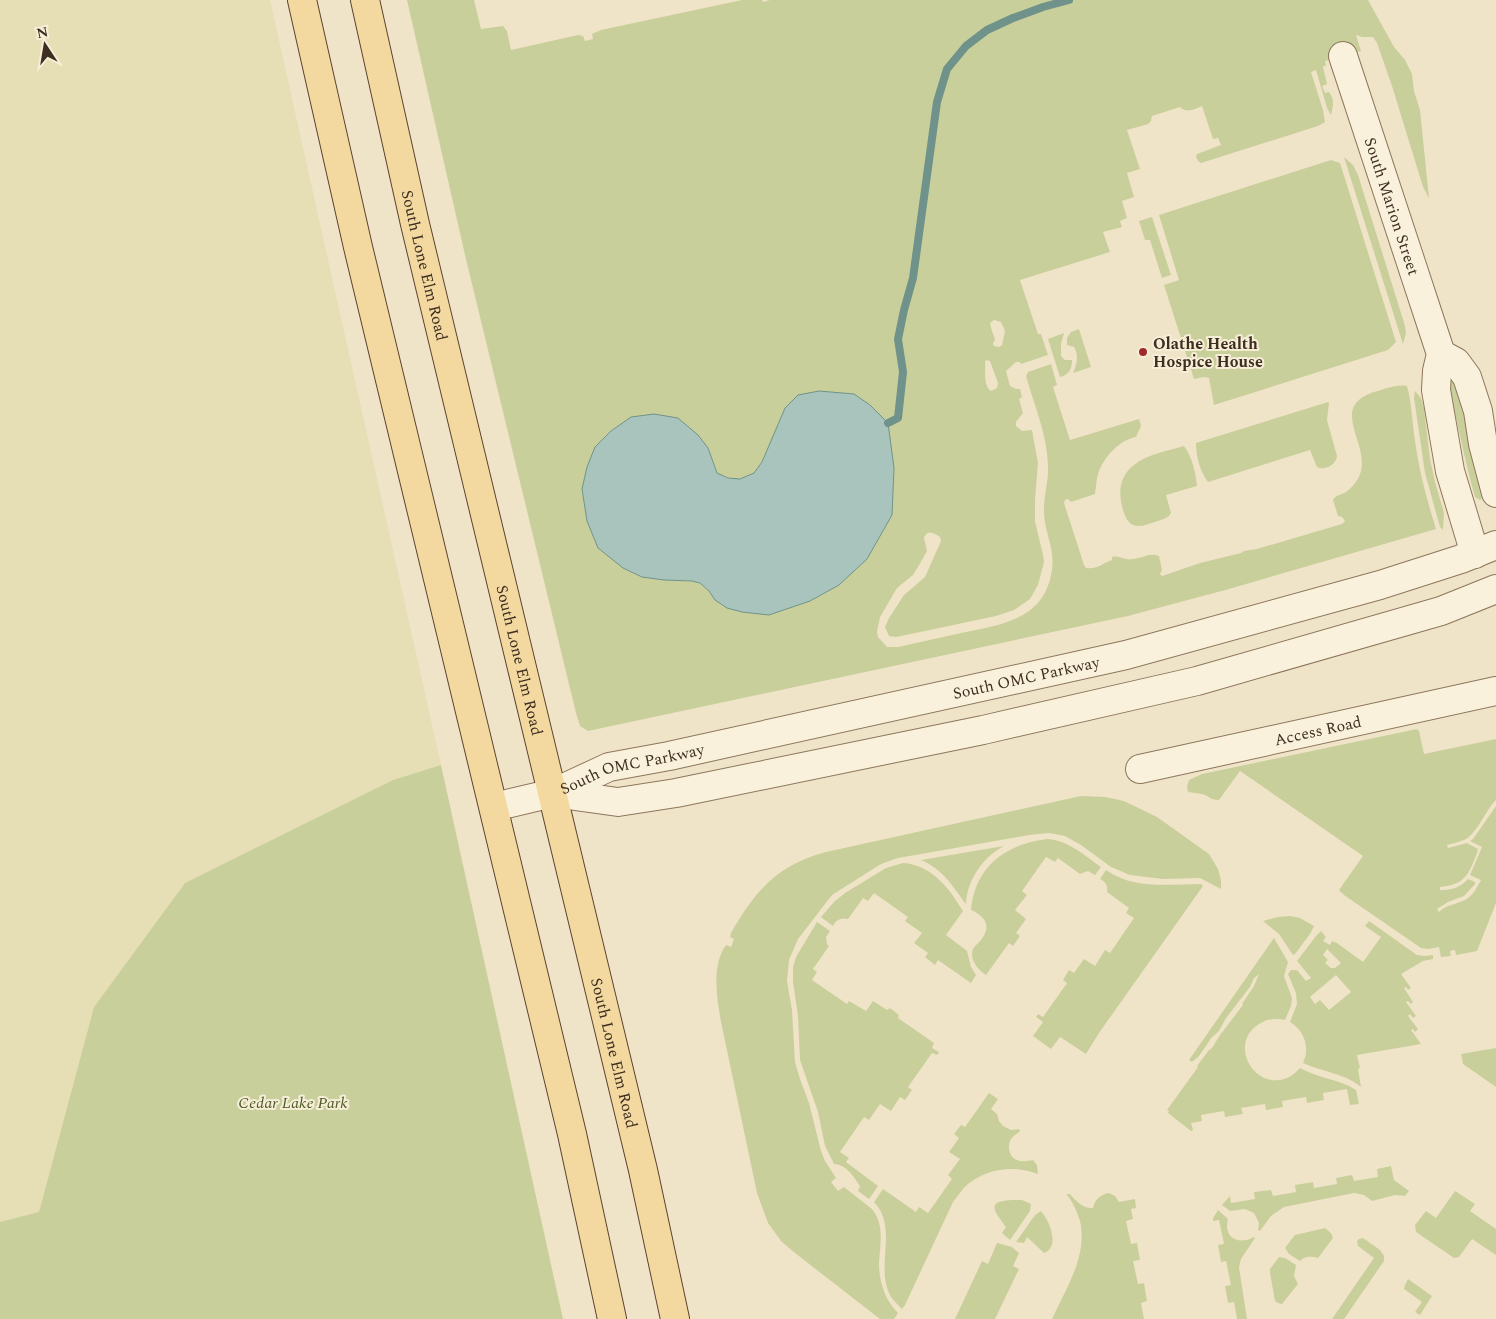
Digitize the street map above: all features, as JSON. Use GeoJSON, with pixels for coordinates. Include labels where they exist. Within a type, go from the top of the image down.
{"type":"FeatureCollection","features":[{"type":"Feature","properties":{"kind":"main road"},"geometry":{"type":"LineString","coordinates":[[302,0],[358,247],[572,1134],[612,1319]]}},
{"type":"Feature","properties":{"kind":"main road","name":"South Lone Elm Road"},"geometry":{"type":"LineString","coordinates":[[365,0],[415,224],[643,1170],[676,1319]]}},
{"type":"Feature","properties":{"kind":"street","name":"South Marion Street"},"geometry":{"type":"LineString","coordinates":[[1343,56],[1441,354],[1437,371],[1436,390],[1450,471],[1486,550]]}},
{"type":"Feature","properties":{"kind":"street"},"geometry":{"type":"LineString","coordinates":[[1441,354],[1456,362],[1466,377],[1478,411],[1483,444],[1496,493]]}},
{"type":"Feature","properties":{"kind":"street","name":"South OMC Parkway"},"geometry":{"type":"LineString","coordinates":[[494,807],[553,793],[609,767],[670,756],[1126,655],[1380,585],[1486,550]]}},
{"type":"Feature","properties":{"kind":"street","name":"South OMC Parkway"},"geometry":{"type":"LineString","coordinates":[[553,793],[618,802],[676,793],[983,730],[1197,681],[1441,611],[1496,589]]}},
{"type":"Feature","properties":{"kind":"street","name":"Access Road"},"geometry":{"type":"LineString","coordinates":[[1140,769],[1496,691]]}},
{"type":"Feature","properties":{"kind":"shaded area"},"geometry":{"type":"Polygon","coordinates":[[[0,0],[270,0],[441,765],[393,780],[185,883],[94,1007],[39,1212],[0,1222],[0,0]]]}},
{"type":"Feature","properties":{"kind":"green space"},"geometry":{"type":"Polygon","coordinates":[[[407,0],[474,0],[481,29],[503,26],[507,31],[511,50],[578,35],[583,36],[585,41],[593,39],[592,34],[601,30],[742,0],[762,0],[763,2],[770,0],[1368,0],[1394,47],[1405,60],[1412,74],[1414,91],[1420,110],[1429,198],[1423,187],[1392,86],[1377,43],[1373,37],[1356,35],[1361,51],[1325,61],[1326,65],[1323,67],[1327,84],[1322,86],[1325,93],[1329,92],[1333,100],[1331,115],[1327,108],[1316,70],[1311,72],[1325,122],[1318,126],[1201,163],[1196,157],[1197,154],[1221,145],[1218,138],[1213,139],[1202,106],[1188,111],[1180,107],[1152,116],[1148,124],[1127,130],[1140,169],[1127,173],[1134,197],[1122,201],[1127,218],[1120,221],[1122,227],[1103,232],[1110,252],[1020,280],[1038,334],[1041,334],[1048,355],[1021,364],[1016,362],[1006,371],[1010,386],[1020,389],[1022,397],[1019,399],[1023,413],[1016,422],[1016,426],[1022,431],[1032,430],[1038,463],[1035,521],[1044,562],[1038,585],[1030,599],[1014,610],[996,616],[906,635],[889,636],[885,627],[889,618],[904,595],[925,577],[941,541],[940,537],[933,533],[927,533],[924,538],[927,551],[913,575],[897,588],[880,617],[877,632],[878,637],[887,647],[898,647],[992,627],[1020,617],[1041,599],[1048,586],[1053,562],[1044,514],[1048,465],[1043,431],[1026,376],[1028,372],[1051,364],[1057,385],[1053,387],[1070,440],[1139,419],[1141,426],[1136,437],[1118,446],[1108,456],[1100,468],[1095,494],[1071,502],[1068,499],[1065,500],[1064,503],[1086,568],[1097,567],[1112,560],[1112,557],[1130,559],[1156,555],[1159,556],[1162,570],[1160,574],[1162,576],[1200,563],[1257,549],[1342,524],[1345,521],[1342,517],[1338,516],[1333,500],[1351,488],[1361,471],[1360,448],[1353,426],[1354,406],[1361,398],[1390,387],[1407,386],[1419,463],[1436,529],[1128,616],[588,731],[580,726],[576,713],[465,255],[407,0]],[[994,320],[990,323],[995,339],[993,344],[999,347],[1002,345],[1005,331],[1001,322],[994,320]],[[986,360],[986,382],[991,391],[997,388],[998,383],[990,361],[986,360]],[[785,409],[761,464],[744,478],[736,479],[716,473],[708,448],[582,489],[587,521],[598,548],[623,568],[642,577],[700,583],[715,600],[810,601],[838,585],[867,559],[785,409]]]}},
{"type":"Feature","properties":{"kind":"green space"},"geometry":{"type":"Polygon","coordinates":[[[1344,157],[1353,165],[1358,175],[1405,326],[1406,333],[1403,344],[1344,157]]]}},
{"type":"Feature","properties":{"kind":"green space"},"geometry":{"type":"Polygon","coordinates":[[[1331,160],[1340,163],[1396,342],[1388,350],[1214,405],[1209,378],[1194,379],[1164,285],[1179,280],[1159,215],[1331,160]]]}},
{"type":"Feature","properties":{"kind":"green space"},"geometry":{"type":"Polygon","coordinates":[[[1152,217],[1171,275],[1162,278],[1150,240],[1145,240],[1139,221],[1152,217]]]}},
{"type":"Feature","properties":{"kind":"green space"},"geometry":{"type":"Polygon","coordinates":[[[1079,329],[1091,367],[1073,373],[1077,353],[1074,347],[1067,345],[1067,338],[1071,332],[1079,329]]]}},
{"type":"Feature","properties":{"kind":"green space"},"geometry":{"type":"Polygon","coordinates":[[[1064,333],[1061,344],[1061,356],[1065,360],[1072,360],[1072,363],[1068,373],[1060,377],[1048,339],[1064,333]]]}},
{"type":"Feature","properties":{"kind":"green space"},"geometry":{"type":"Polygon","coordinates":[[[1452,376],[1462,401],[1484,496],[1480,500],[1475,497],[1467,468],[1447,380],[1452,376]]]}},
{"type":"Feature","properties":{"kind":"green space"},"geometry":{"type":"Polygon","coordinates":[[[1415,391],[1421,398],[1424,408],[1430,459],[1444,513],[1443,530],[1440,527],[1425,473],[1414,398],[1415,391]]]}},
{"type":"Feature","properties":{"kind":"green space"},"geometry":{"type":"Polygon","coordinates":[[[1328,402],[1327,420],[1337,456],[1335,462],[1330,466],[1317,467],[1310,450],[1208,482],[1205,478],[1199,464],[1196,443],[1328,402]]]}},
{"type":"Feature","properties":{"kind":"green space"},"geometry":{"type":"Polygon","coordinates":[[[1184,446],[1193,465],[1197,486],[1166,495],[1171,513],[1166,518],[1141,526],[1131,524],[1125,514],[1120,497],[1121,485],[1125,474],[1145,458],[1184,446]]]}},
{"type":"Feature","properties":{"kind":"green space"},"geometry":{"type":"Polygon","coordinates":[[[1417,729],[1424,754],[1496,739],[1496,800],[1470,836],[1464,840],[1447,845],[1448,848],[1467,843],[1478,849],[1477,853],[1471,867],[1461,881],[1440,887],[1440,890],[1455,888],[1462,885],[1468,879],[1475,882],[1475,884],[1464,896],[1448,902],[1437,909],[1439,912],[1448,906],[1465,900],[1473,894],[1478,886],[1481,880],[1470,875],[1482,847],[1470,841],[1496,806],[1496,903],[1477,951],[1456,955],[1455,950],[1450,951],[1451,956],[1441,957],[1439,947],[1421,948],[1344,895],[1339,890],[1363,856],[1240,771],[1219,800],[1202,794],[1188,792],[1189,780],[1202,774],[1417,729]]]}},
{"type":"Feature","properties":{"kind":"green space","name":"Cedar Lake Park"},"geometry":{"type":"Polygon","coordinates":[[[441,765],[563,1319],[0,1319],[0,1222],[39,1212],[94,1007],[185,883],[393,780],[441,765]]]}},
{"type":"Feature","properties":{"kind":"green space"},"geometry":{"type":"Polygon","coordinates":[[[1081,796],[1105,797],[1124,801],[1157,817],[1209,854],[1218,869],[1221,889],[1200,878],[1163,879],[1130,875],[1111,867],[1065,836],[1049,833],[1029,835],[898,858],[881,864],[832,895],[798,939],[789,960],[787,981],[792,1010],[795,1062],[809,1103],[821,1151],[836,1178],[831,1182],[838,1191],[844,1187],[872,1209],[879,1222],[881,1235],[880,1277],[886,1296],[898,1313],[894,1319],[880,1319],[781,1241],[768,1223],[757,1193],[721,1022],[716,982],[721,953],[726,945],[731,947],[734,939],[730,937],[731,933],[759,892],[781,872],[809,857],[1081,796]]]}},
{"type":"Feature","properties":{"kind":"green space"},"geometry":{"type":"Polygon","coordinates":[[[1047,839],[1069,845],[1101,867],[1095,875],[1088,871],[1080,874],[1058,858],[1055,862],[1046,857],[1022,891],[1027,895],[1015,910],[1026,919],[1016,933],[1020,936],[1013,946],[1009,943],[986,975],[977,967],[972,957],[973,949],[981,940],[986,930],[983,918],[971,910],[979,881],[995,860],[1006,852],[1018,846],[1047,839]]]}},
{"type":"Feature","properties":{"kind":"green space"},"geometry":{"type":"Polygon","coordinates":[[[1004,846],[989,856],[978,870],[969,886],[966,904],[942,874],[921,860],[1004,846]]]}},
{"type":"Feature","properties":{"kind":"green space"},"geometry":{"type":"Polygon","coordinates":[[[903,863],[923,868],[939,879],[963,911],[946,935],[967,951],[971,967],[976,975],[971,983],[938,960],[935,965],[925,957],[928,953],[914,943],[922,933],[905,921],[908,917],[874,893],[868,901],[863,898],[848,919],[839,920],[833,926],[821,917],[845,893],[886,868],[903,863]]]}},
{"type":"Feature","properties":{"kind":"green space"},"geometry":{"type":"Polygon","coordinates":[[[1106,870],[1128,881],[1140,883],[1164,885],[1201,884],[1203,886],[1086,1054],[1060,1037],[1051,1049],[1033,1036],[1043,1022],[1036,1017],[1038,1014],[1043,1017],[1067,983],[1063,980],[1069,970],[1074,973],[1084,959],[1095,966],[1105,950],[1110,953],[1134,918],[1126,913],[1129,908],[1107,892],[1106,884],[1100,879],[1106,870]]]}},
{"type":"Feature","properties":{"kind":"green space"},"geometry":{"type":"Polygon","coordinates":[[[1290,916],[1300,918],[1314,926],[1293,955],[1279,934],[1263,921],[1290,916]]]}},
{"type":"Feature","properties":{"kind":"green space"},"geometry":{"type":"Polygon","coordinates":[[[1369,921],[1417,955],[1433,955],[1433,959],[1423,961],[1401,974],[1411,988],[1408,990],[1406,987],[1404,988],[1413,1002],[1411,1004],[1408,1001],[1406,1002],[1416,1016],[1413,1018],[1410,1014],[1408,1016],[1418,1029],[1415,1032],[1413,1029],[1411,1030],[1421,1044],[1357,1055],[1361,1087],[1340,1076],[1303,1063],[1306,1052],[1305,1040],[1299,1030],[1290,1022],[1297,1004],[1296,993],[1288,974],[1291,970],[1297,970],[1306,981],[1311,978],[1297,961],[1321,931],[1326,937],[1323,941],[1330,945],[1332,941],[1337,943],[1363,962],[1381,937],[1365,926],[1369,921]],[[1327,949],[1323,955],[1328,960],[1325,963],[1331,968],[1335,968],[1341,963],[1327,949]],[[1336,975],[1310,997],[1315,1004],[1320,1000],[1329,1010],[1351,992],[1336,975]]]}},
{"type":"Feature","properties":{"kind":"green space"},"geometry":{"type":"Polygon","coordinates":[[[817,922],[830,931],[826,937],[829,946],[813,969],[817,972],[812,980],[847,1004],[849,1001],[866,1011],[873,1001],[887,1010],[890,1008],[899,1015],[898,1018],[934,1043],[932,1048],[939,1052],[937,1055],[932,1053],[908,1087],[912,1090],[905,1100],[900,1097],[891,1111],[880,1104],[869,1120],[864,1117],[840,1152],[849,1158],[846,1162],[878,1186],[869,1199],[858,1191],[860,1186],[843,1166],[834,1164],[825,1146],[818,1112],[800,1060],[793,967],[796,957],[817,922]]]}},
{"type":"Feature","properties":{"kind":"green space"},"geometry":{"type":"Polygon","coordinates":[[[1274,938],[1288,962],[1284,976],[1292,998],[1291,1006],[1285,1020],[1265,1021],[1250,1033],[1245,1044],[1246,1055],[1250,1065],[1257,1073],[1267,1079],[1279,1080],[1291,1076],[1300,1068],[1342,1083],[1356,1090],[1359,1104],[1350,1105],[1347,1089],[1323,1093],[1324,1100],[1307,1103],[1306,1097],[1282,1101],[1283,1107],[1266,1110],[1265,1104],[1241,1108],[1243,1114],[1225,1117],[1224,1111],[1201,1115],[1202,1121],[1191,1123],[1193,1130],[1191,1131],[1168,1113],[1169,1111],[1167,1110],[1243,1005],[1259,974],[1254,978],[1250,987],[1226,1018],[1219,1031],[1210,1039],[1199,1056],[1192,1062],[1189,1060],[1274,938]]]}},
{"type":"Feature","properties":{"kind":"green space"},"geometry":{"type":"Polygon","coordinates":[[[1496,1048],[1496,1087],[1463,1064],[1461,1054],[1496,1048]]]}},
{"type":"Feature","properties":{"kind":"green space"},"geometry":{"type":"Polygon","coordinates":[[[989,1093],[998,1099],[991,1109],[997,1114],[1003,1126],[1011,1130],[1019,1129],[1020,1131],[1010,1142],[1009,1148],[1014,1159],[1019,1161],[1033,1160],[1037,1165],[1038,1174],[1011,1169],[993,1171],[984,1174],[966,1186],[953,1202],[902,1309],[891,1297],[886,1285],[885,1224],[881,1212],[874,1202],[883,1189],[916,1212],[919,1207],[928,1213],[952,1179],[948,1175],[960,1159],[949,1152],[959,1138],[954,1134],[961,1125],[965,1127],[989,1093]]]}},
{"type":"Feature","properties":{"kind":"green space"},"geometry":{"type":"Polygon","coordinates":[[[1391,1166],[1394,1180],[1409,1191],[1405,1196],[1395,1195],[1372,1201],[1364,1195],[1354,1193],[1284,1207],[1271,1216],[1260,1231],[1258,1230],[1259,1223],[1254,1213],[1245,1209],[1230,1211],[1222,1205],[1230,1196],[1231,1203],[1255,1199],[1254,1192],[1271,1190],[1273,1196],[1296,1192],[1295,1185],[1313,1182],[1314,1188],[1337,1184],[1336,1178],[1352,1175],[1354,1181],[1378,1177],[1377,1169],[1391,1166]]]}},
{"type":"Feature","properties":{"kind":"green space"},"geometry":{"type":"Polygon","coordinates":[[[1455,1191],[1475,1204],[1470,1211],[1496,1229],[1496,1255],[1472,1239],[1459,1257],[1454,1258],[1416,1232],[1415,1225],[1426,1211],[1436,1218],[1455,1191]]]}},
{"type":"Feature","properties":{"kind":"green space"},"geometry":{"type":"Polygon","coordinates":[[[1109,1193],[1115,1196],[1119,1202],[1135,1199],[1136,1208],[1131,1209],[1133,1219],[1126,1221],[1131,1244],[1137,1243],[1140,1260],[1133,1261],[1138,1284],[1144,1283],[1147,1301],[1141,1303],[1144,1319],[1052,1319],[1074,1272],[1081,1247],[1080,1221],[1073,1203],[1066,1194],[1070,1194],[1083,1206],[1093,1208],[1098,1198],[1109,1193]]]}},
{"type":"Feature","properties":{"kind":"green space"},"geometry":{"type":"Polygon","coordinates":[[[1022,1200],[1031,1204],[1030,1211],[1010,1240],[1002,1233],[1006,1227],[994,1208],[998,1202],[1022,1200]]]}},
{"type":"Feature","properties":{"kind":"green space"},"geometry":{"type":"Polygon","coordinates":[[[1218,1210],[1228,1219],[1228,1231],[1233,1238],[1242,1241],[1255,1238],[1241,1259],[1239,1267],[1247,1319],[1237,1319],[1234,1302],[1228,1303],[1225,1286],[1231,1285],[1226,1261],[1221,1262],[1218,1245],[1224,1244],[1219,1220],[1213,1221],[1218,1210]]]}},
{"type":"Feature","properties":{"kind":"green space"},"geometry":{"type":"Polygon","coordinates":[[[1041,1211],[1050,1227],[1053,1239],[1049,1250],[1044,1253],[1027,1237],[1024,1243],[1016,1242],[1035,1215],[1041,1211]]]}},
{"type":"Feature","properties":{"kind":"green space"},"geometry":{"type":"Polygon","coordinates":[[[1325,1228],[1331,1233],[1333,1238],[1318,1258],[1308,1257],[1300,1261],[1289,1254],[1285,1248],[1295,1235],[1325,1228]]]}},
{"type":"Feature","properties":{"kind":"green space"},"geometry":{"type":"Polygon","coordinates":[[[1363,1238],[1380,1250],[1384,1256],[1384,1261],[1344,1319],[1332,1319],[1374,1258],[1358,1246],[1357,1241],[1363,1238]]]}},
{"type":"Feature","properties":{"kind":"green space"},"geometry":{"type":"Polygon","coordinates":[[[997,1243],[1012,1247],[1019,1253],[1013,1266],[1019,1269],[995,1319],[955,1319],[982,1261],[988,1264],[997,1243]]]}},
{"type":"Feature","properties":{"kind":"green space"},"geometry":{"type":"Polygon","coordinates":[[[1279,1257],[1285,1258],[1296,1265],[1294,1276],[1298,1284],[1282,1304],[1275,1301],[1270,1273],[1270,1269],[1279,1257]]]}},
{"type":"Feature","properties":{"kind":"green space"},"geometry":{"type":"Polygon","coordinates":[[[1408,1279],[1432,1296],[1420,1315],[1415,1312],[1422,1302],[1404,1289],[1408,1279]]]}},
{"type":"Feature","properties":{"kind":"water"},"geometry":{"type":"Polygon","coordinates":[[[819,391],[854,394],[870,405],[888,423],[894,468],[892,515],[867,559],[839,585],[810,601],[769,615],[742,612],[727,608],[715,600],[700,583],[642,577],[623,568],[598,548],[587,521],[582,489],[587,467],[595,447],[611,431],[631,417],[654,414],[678,418],[698,435],[708,448],[717,473],[728,478],[740,479],[754,473],[762,462],[785,408],[798,395],[819,391]]]}},
{"type":"Feature","properties":{"kind":"waterway"},"geometry":{"type":"LineString","coordinates":[[888,423],[898,418],[903,372],[898,339],[913,278],[937,102],[947,69],[966,46],[987,30],[1043,7],[1069,0]]}},
{"type":"Feature","properties":{"kind":"place","name":"Olathe Health Hospice House"},"geometry":{"type":"Point","coordinates":[1143,352]}}]}
